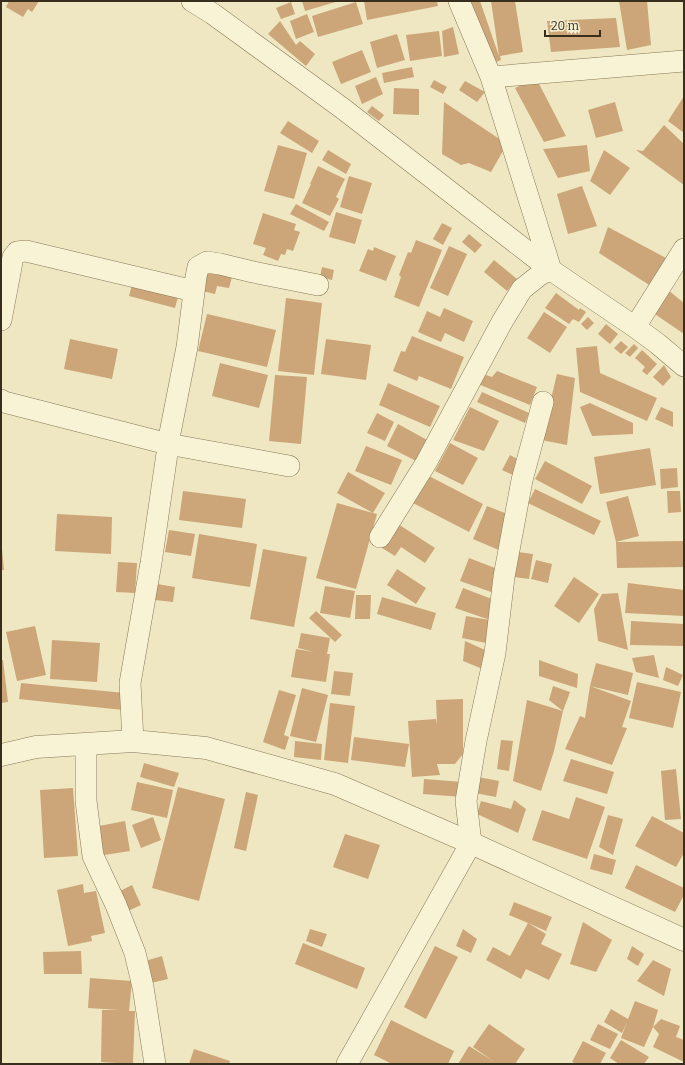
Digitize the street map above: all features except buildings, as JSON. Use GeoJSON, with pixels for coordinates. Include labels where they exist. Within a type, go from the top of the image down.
{"type":"FeatureCollection","features":[{"type":"Feature","properties":{"kind":"street"},"geometry":{"type":"LineString","coordinates":[[192,1],[213,14],[342,108],[551,270],[635,327],[684,366]]}},
{"type":"Feature","properties":{"kind":"street"},"geometry":{"type":"LineString","coordinates":[[459,1],[491,77],[551,270]]}},
{"type":"Feature","properties":{"kind":"street"},"geometry":{"type":"LineString","coordinates":[[491,77],[684,62]]}},
{"type":"Feature","properties":{"kind":"street"},"geometry":{"type":"LineString","coordinates":[[635,327],[684,250]]}},
{"type":"Feature","properties":{"kind":"street"},"geometry":{"type":"LineString","coordinates":[[1,320],[13,257],[17,252],[26,251],[194,291]]}},
{"type":"Feature","properties":{"kind":"street"},"geometry":{"type":"LineString","coordinates":[[133,740],[130,683],[151,563],[168,444],[187,347],[198,268],[207,262],[318,285]]}},
{"type":"Feature","properties":{"kind":"street"},"geometry":{"type":"LineString","coordinates":[[380,537],[426,463],[502,322],[522,289],[541,274],[551,270]]}},
{"type":"Feature","properties":{"kind":"street"},"geometry":{"type":"LineString","coordinates":[[1,400],[11,404],[168,444],[289,466]]}},
{"type":"Feature","properties":{"kind":"street"},"geometry":{"type":"LineString","coordinates":[[347,1064],[471,843],[466,801],[476,741],[495,653],[504,577],[522,480],[543,402]]}},
{"type":"Feature","properties":{"kind":"street"},"geometry":{"type":"LineString","coordinates":[[1,755],[36,747],[133,740],[206,748],[335,784],[471,843],[684,940]]}},
{"type":"Feature","properties":{"kind":"street"},"geometry":{"type":"LineString","coordinates":[[86,744],[86,800],[93,856],[116,905],[135,953],[143,987],[155,1064]]}}]}
